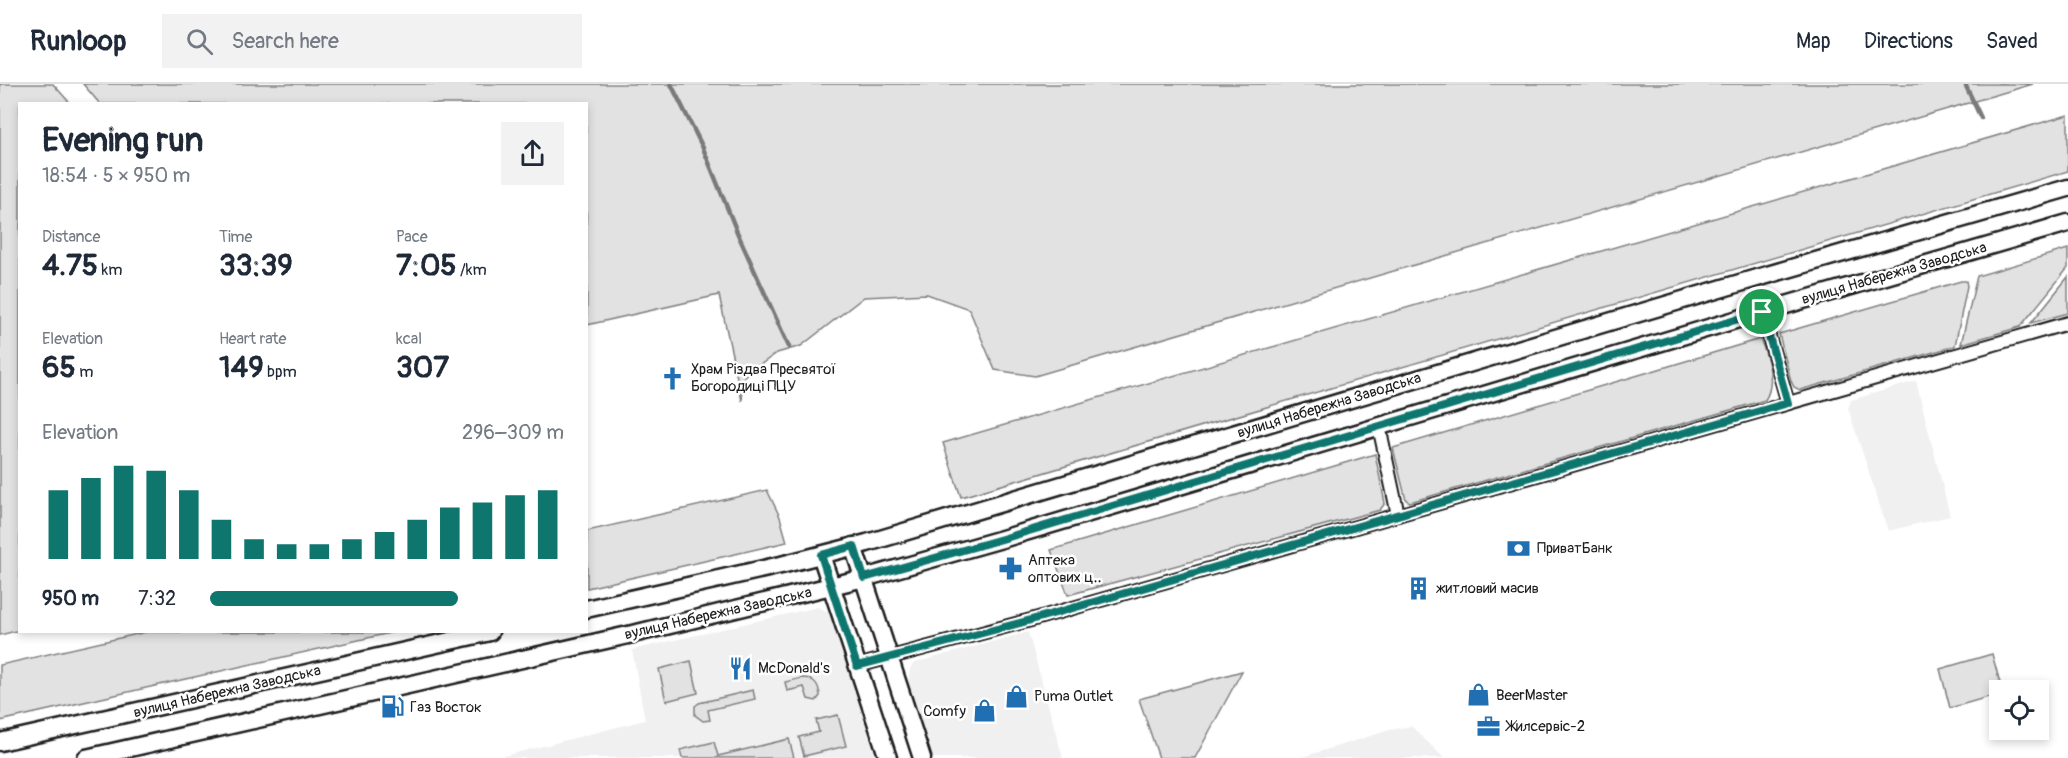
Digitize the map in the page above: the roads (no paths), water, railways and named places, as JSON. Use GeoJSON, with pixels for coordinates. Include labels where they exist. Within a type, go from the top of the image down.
{"type":"FeatureCollection","features":[{"type":"Feature","properties":{"kind":"main road","name":"вулиця Набережна Заводська"},"geometry":{"type":"LineString","coordinates":[[588,609],[854,546],[1738,283],[2068,188]]}},
{"type":"Feature","properties":{"kind":"main road","name":"вулиця Набережна Заводська"},"geometry":{"type":"LineString","coordinates":[[86,758],[864,578],[2068,223]]}},
{"type":"Feature","properties":{"kind":"main road"},"geometry":{"type":"LineString","coordinates":[[854,546],[922,758]]}},
{"type":"Feature","properties":{"kind":"main road"},"geometry":{"type":"LineString","coordinates":[[821,555],[888,758]]}},
{"type":"Feature","properties":{"kind":"main road","name":"вулиця Набережна Заводська"},"geometry":{"type":"LineString","coordinates":[[0,742],[486,633]]}},
{"type":"Feature","properties":{"kind":"street"},"geometry":{"type":"LineString","coordinates":[[1762,312],[1788,403]]}},
{"type":"Feature","properties":{"kind":"street"},"geometry":{"type":"LineString","coordinates":[[857,666],[1042,617],[2068,323]]}},
{"type":"Feature","properties":{"kind":"street"},"geometry":{"type":"LineString","coordinates":[[1379,426],[1398,515]]}},
{"type":"Feature","properties":{"kind":"waterway"},"geometry":{"type":"LineString","coordinates":[[671,84],[703,148],[737,232],[789,347]]}},
{"type":"Feature","properties":{"kind":"waterway"},"geometry":{"type":"LineString","coordinates":[[1965,84],[1981,118]]}},
{"type":"Feature","properties":{"kind":"place","name":"Храм Різдва Пресвятої Богородиці ПЦУ"},"geometry":{"type":"Point","coordinates":[673,378]}},
{"type":"Feature","properties":{"kind":"place","name":"ПриватБанк"},"geometry":{"type":"Point","coordinates":[1519,548]}},
{"type":"Feature","properties":{"kind":"place","name":"Аптека оптових ц‥"},"geometry":{"type":"Point","coordinates":[1010,569]}},
{"type":"Feature","properties":{"kind":"place","name":"житловий масив"},"geometry":{"type":"Point","coordinates":[1418,588]}},
{"type":"Feature","properties":{"kind":"place","name":"McDonald's"},"geometry":{"type":"Point","coordinates":[740,668]}},
{"type":"Feature","properties":{"kind":"place","name":"BeerMaster"},"geometry":{"type":"Point","coordinates":[1478,695]}},
{"type":"Feature","properties":{"kind":"place","name":"Puma Outlet"},"geometry":{"type":"Point","coordinates":[1016,696]}},
{"type":"Feature","properties":{"kind":"place","name":"Газ Восток"},"geometry":{"type":"Point","coordinates":[392,707]}},
{"type":"Feature","properties":{"kind":"place","name":"Comfy"},"geometry":{"type":"Point","coordinates":[984,711]}},
{"type":"Feature","properties":{"kind":"place","name":"Жилсервіс-2"},"geometry":{"type":"Point","coordinates":[1489,726]}}]}
